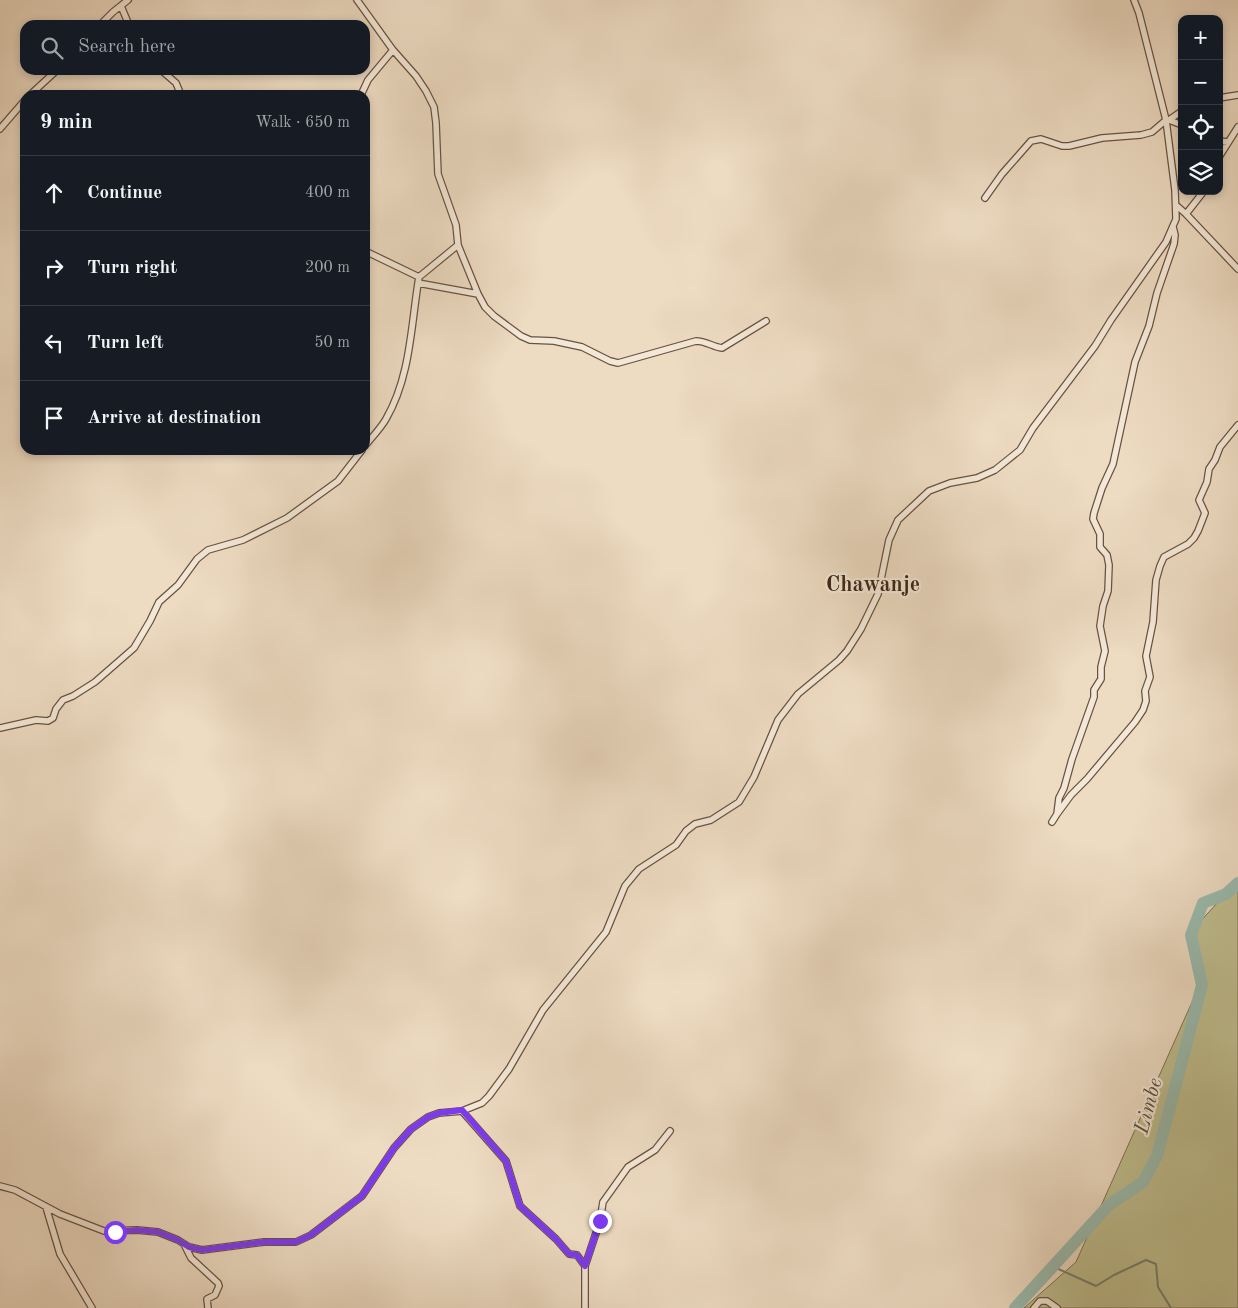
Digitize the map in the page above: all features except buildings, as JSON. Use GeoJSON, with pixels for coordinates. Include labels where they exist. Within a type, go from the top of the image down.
{"type":"FeatureCollection","features":[{"type":"Feature","properties":{"kind":"street"},"geometry":{"type":"LineString","coordinates":[[106,20],[128,0]]}},
{"type":"Feature","properties":{"kind":"street"},"geometry":{"type":"LineString","coordinates":[[356,0],[393,50],[416,76],[434,107],[438,174],[456,225],[458,245],[478,294],[485,307],[494,316],[521,336],[530,340],[554,341],[582,347],[614,363],[696,341],[704,341],[722,348],[766,321]]}},
{"type":"Feature","properties":{"kind":"street"},"geometry":{"type":"LineString","coordinates":[[0,1186],[15,1190],[46,1207],[104,1231],[137,1230],[158,1232],[189,1247],[202,1250],[264,1242],[296,1242],[311,1235],[362,1196],[394,1148],[411,1129],[428,1117],[439,1113],[462,1110],[482,1102],[489,1096],[509,1069],[543,1010],[606,932],[624,886],[639,870],[676,845],[686,830],[695,824],[711,820],[739,802],[754,777],[778,720],[798,694],[847,651],[862,629],[878,594],[889,540],[898,520],[929,491],[950,483],[977,478],[995,470],[1020,450],[1048,407],[1064,389],[1095,346],[1166,242],[1173,227],[1177,206],[1167,120],[1140,13],[1134,0]]}},
{"type":"Feature","properties":{"kind":"street"},"geometry":{"type":"LineString","coordinates":[[121,6],[127,20]]}},
{"type":"Feature","properties":{"kind":"street"},"geometry":{"type":"LineString","coordinates":[[363,90],[368,80],[393,50]]}},
{"type":"Feature","properties":{"kind":"street"},"geometry":{"type":"LineString","coordinates":[[35,90],[52,75]]}},
{"type":"Feature","properties":{"kind":"street"},"geometry":{"type":"LineString","coordinates":[[167,75],[176,83],[178,90]]}},
{"type":"Feature","properties":{"kind":"street"},"geometry":{"type":"LineString","coordinates":[[1223,97],[1238,95]]}},
{"type":"Feature","properties":{"kind":"street"},"geometry":{"type":"LineString","coordinates":[[0,129],[20,106]]}},
{"type":"Feature","properties":{"kind":"street"},"geometry":{"type":"LineString","coordinates":[[985,198],[1002,174],[1031,141],[1041,139],[1062,146],[1072,146],[1102,138],[1146,134],[1157,129],[1178,113]]}},
{"type":"Feature","properties":{"kind":"street"},"geometry":{"type":"LineString","coordinates":[[0,116],[7,120]]}},
{"type":"Feature","properties":{"kind":"street"},"geometry":{"type":"LineString","coordinates":[[1167,120],[1178,124]]}},
{"type":"Feature","properties":{"kind":"street"},"geometry":{"type":"LineString","coordinates":[[1223,150],[1238,127]]}},
{"type":"Feature","properties":{"kind":"street"},"geometry":{"type":"LineString","coordinates":[[1223,141],[1228,142]]}},
{"type":"Feature","properties":{"kind":"street"},"geometry":{"type":"LineString","coordinates":[[1186,214],[1201,195]]}},
{"type":"Feature","properties":{"kind":"street"},"geometry":{"type":"LineString","coordinates":[[1177,206],[1238,269]]}},
{"type":"Feature","properties":{"kind":"street"},"geometry":{"type":"LineString","coordinates":[[1057,814],[1059,798],[1094,697],[1094,690],[1100,678],[1106,651],[1100,626],[1103,606],[1108,591],[1109,565],[1107,555],[1100,547],[1100,534],[1093,519],[1094,513],[1102,488],[1113,464],[1133,370],[1149,326],[1174,244],[1175,235],[1173,227]]}},
{"type":"Feature","properties":{"kind":"street"},"geometry":{"type":"LineString","coordinates":[[370,440],[386,419],[400,388],[407,356],[418,280],[458,245]]}},
{"type":"Feature","properties":{"kind":"street"},"geometry":{"type":"LineString","coordinates":[[370,254],[418,280],[478,294]]}},
{"type":"Feature","properties":{"kind":"street"},"geometry":{"type":"LineString","coordinates":[[1052,822],[1071,795],[1135,722],[1142,710],[1146,701],[1145,691],[1150,677],[1146,656],[1154,612],[1156,580],[1160,566],[1163,558],[1188,544],[1198,531],[1204,513],[1199,500],[1207,482],[1209,469],[1220,447],[1238,425]]}},
{"type":"Feature","properties":{"kind":"street"},"geometry":{"type":"LineString","coordinates":[[0,728],[36,720],[48,721],[53,718],[56,709],[63,700],[94,682],[134,648],[150,621],[158,602],[178,585],[197,559],[208,550],[243,540],[287,518],[338,481],[358,455]]}},
{"type":"Feature","properties":{"kind":"street"},"geometry":{"type":"LineString","coordinates":[[462,1110],[506,1161],[520,1206],[556,1239],[569,1254],[577,1255],[585,1266]]}},
{"type":"Feature","properties":{"kind":"street"},"geometry":{"type":"LineString","coordinates":[[585,1308],[585,1266],[600,1221],[603,1202],[628,1168],[655,1150],[670,1131]]}},
{"type":"Feature","properties":{"kind":"street"},"geometry":{"type":"LineString","coordinates":[[46,1207],[60,1254],[92,1308]]}},
{"type":"Feature","properties":{"kind":"street"},"geometry":{"type":"LineString","coordinates":[[184,1244],[191,1258],[218,1283],[219,1286],[215,1295],[207,1299],[208,1308]]}},
{"type":"Feature","properties":{"kind":"street"},"geometry":{"type":"LineString","coordinates":[[1034,1308],[1040,1302],[1047,1301],[1056,1308]]}},
{"type":"Feature","properties":{"kind":"shaded area"},"geometry":{"type":"Polygon","coordinates":[[[1238,880],[1238,1308],[1024,1308],[1076,1262],[1201,982],[1188,935],[1238,880]]]}},
{"type":"Feature","properties":{"kind":"waterway","name":"Limbe"},"geometry":{"type":"LineString","coordinates":[[1015,1308],[1109,1205],[1143,1182],[1157,1156],[1202,985],[1191,935],[1203,903],[1226,894],[1238,883]]}},
{"type":"Feature","properties":{"kind":"waterway"},"geometry":{"type":"LineString","coordinates":[[1054,1267],[1096,1286],[1146,1260],[1156,1264],[1158,1287],[1171,1308]]}},
{"type":"Feature","properties":{"kind":"district","name":"Chawanje"},"geometry":{"type":"Point","coordinates":[873,585]}},
{"type":"Feature","properties":{"kind":"route"},"geometry":{"type":"LineString","coordinates":[[115,1232],[137,1230],[158,1232],[178,1240],[189,1247],[202,1250],[264,1242],[296,1242],[311,1235],[362,1196],[394,1148],[411,1129],[428,1117],[439,1113],[462,1110],[506,1161],[520,1206],[556,1239],[569,1254],[577,1255],[585,1266],[600,1221]]}}]}
